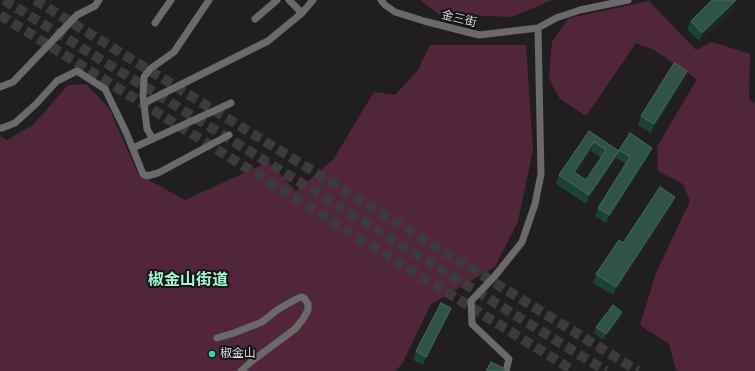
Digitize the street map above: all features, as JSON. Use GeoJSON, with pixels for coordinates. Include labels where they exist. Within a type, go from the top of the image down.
{"type":"FeatureCollection","features":[{"type":"Feature","properties":{"kind":"street"},"geometry":{"type":"LineString","coordinates":[[0,87],[13,82],[77,15],[95,6],[99,0]]}},
{"type":"Feature","properties":{"kind":"street"},"geometry":{"type":"LineString","coordinates":[[155,23],[171,0]]}},
{"type":"Feature","properties":{"kind":"street"},"geometry":{"type":"LineString","coordinates":[[153,139],[147,129],[144,103],[144,76],[150,69],[174,52],[209,0]]}},
{"type":"Feature","properties":{"kind":"street"},"geometry":{"type":"LineString","coordinates":[[255,18],[277,0]]}},
{"type":"Feature","properties":{"kind":"street"},"geometry":{"type":"LineString","coordinates":[[289,0],[302,13]]}},
{"type":"Feature","properties":{"kind":"street"},"geometry":{"type":"LineString","coordinates":[[144,103],[268,41],[302,13],[313,0]]}},
{"type":"Feature","properties":{"kind":"street","name":"金三街"},"geometry":{"type":"LineString","coordinates":[[381,0],[395,12],[479,35],[538,28]]}},
{"type":"Feature","properties":{"kind":"street"},"geometry":{"type":"LineString","coordinates":[[506,371],[509,359],[472,324],[471,301],[494,277],[522,242],[535,204],[541,174],[538,28],[556,18],[580,10],[628,0]]}},
{"type":"Feature","properties":{"kind":"street"},"geometry":{"type":"LineString","coordinates":[[0,128],[15,123],[36,104],[57,81],[77,71],[105,89],[126,132],[143,174],[147,176],[158,173],[229,135]]}},
{"type":"Feature","properties":{"kind":"street"},"geometry":{"type":"LineString","coordinates":[[133,148],[231,103]]}},
{"type":"Feature","properties":{"kind":"street"},"geometry":{"type":"LineString","coordinates":[[217,338],[247,329],[262,322],[277,310],[296,299],[305,299],[308,304],[308,310],[295,329],[252,360],[241,371]]}},
{"type":"Feature","properties":{"kind":"shaded area"},"geometry":{"type":"Polygon","coordinates":[[[420,0],[552,0],[512,17],[438,14],[420,0]]]}},
{"type":"Feature","properties":{"kind":"shaded area"},"geometry":{"type":"Polygon","coordinates":[[[649,1],[696,50],[712,42],[750,54],[749,98],[755,104],[755,371],[676,370],[669,344],[640,325],[656,273],[690,201],[683,184],[658,171],[657,147],[697,79],[654,50],[636,43],[586,116],[560,99],[549,79],[552,42],[569,18],[649,1]]]}},
{"type":"Feature","properties":{"kind":"shaded area"},"geometry":{"type":"Polygon","coordinates":[[[430,45],[526,45],[533,150],[518,221],[495,267],[431,304],[403,362],[396,371],[0,371],[0,136],[7,140],[33,125],[68,85],[86,84],[109,108],[138,174],[185,200],[268,162],[296,191],[333,160],[374,92],[395,95],[418,70],[430,45]]]}},
{"type":"Feature","properties":{"kind":"building"},"geometry":{"type":"Polygon","coordinates":[[[712,0],[736,0],[702,33],[691,21],[712,0]]]}},
{"type":"Feature","properties":{"kind":"building"},"geometry":{"type":"Polygon","coordinates":[[[674,63],[687,71],[654,124],[641,116],[674,63]]]}},
{"type":"Feature","properties":{"kind":"building"},"geometry":{"type":"Polygon","coordinates":[[[589,131],[619,151],[589,195],[559,175],[589,131]],[[594,142],[574,172],[586,180],[606,150],[594,142]]]}},
{"type":"Feature","properties":{"kind":"building"},"geometry":{"type":"Polygon","coordinates":[[[630,133],[652,148],[609,215],[598,208],[630,157],[619,150],[630,133]]]}},
{"type":"Feature","properties":{"kind":"building"},"geometry":{"type":"Polygon","coordinates":[[[660,187],[675,197],[616,287],[596,274],[619,240],[623,243],[660,187]]]}},
{"type":"Feature","properties":{"kind":"building"},"geometry":{"type":"Polygon","coordinates":[[[441,303],[451,308],[426,357],[416,351],[441,303]]]}},
{"type":"Feature","properties":{"kind":"building"},"geometry":{"type":"Polygon","coordinates":[[[613,305],[622,312],[606,334],[596,327],[613,305]]]}},
{"type":"Feature","properties":{"kind":"building"},"geometry":{"type":"Polygon","coordinates":[[[491,362],[505,369],[504,371],[486,371],[491,362]]]}},
{"type":"Feature","properties":{"kind":"tunnel"},"geometry":{"type":"LineString","coordinates":[[4,0],[606,371]]}},
{"type":"Feature","properties":{"kind":"tunnel"},"geometry":{"type":"LineString","coordinates":[[35,0],[638,371]]}},
{"type":"Feature","properties":{"kind":"tunnel"},"geometry":{"type":"LineString","coordinates":[[0,15],[574,371]]}},
{"type":"Feature","properties":{"kind":"place","name":"椒金山"},"geometry":{"type":"Point","coordinates":[212,354]}},
{"type":"Feature","properties":{"kind":"district","name":"椒金山街道"},"geometry":{"type":"Point","coordinates":[188,280]}}]}
